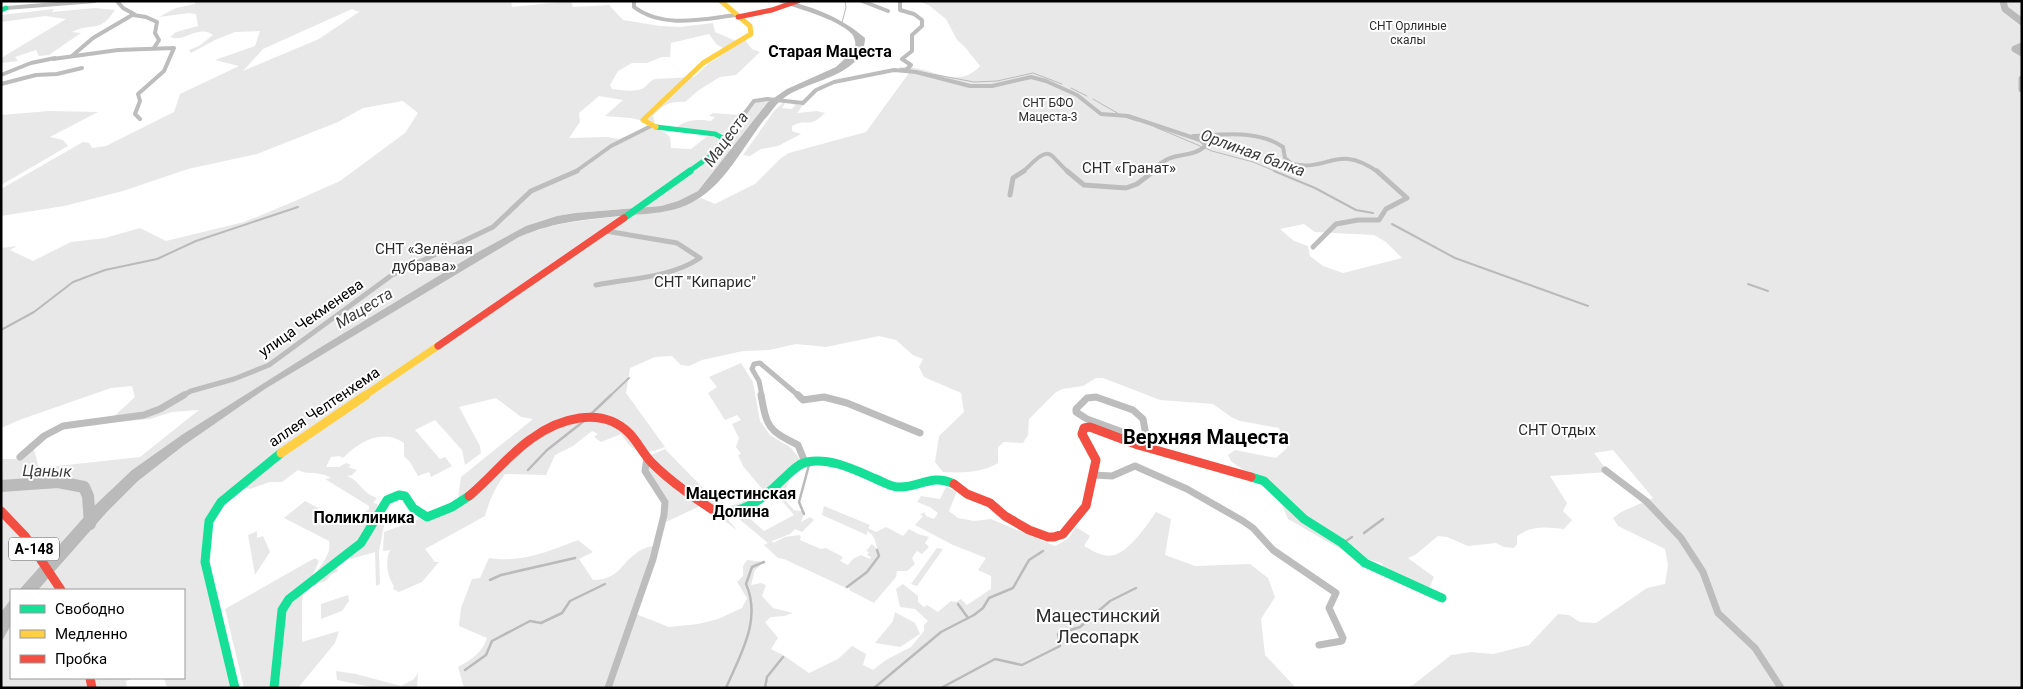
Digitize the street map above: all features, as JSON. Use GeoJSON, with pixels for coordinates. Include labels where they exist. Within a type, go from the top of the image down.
{"type":"FeatureCollection","features":[{"type":"Feature","properties":{"kind":"main road"},"geometry":{"type":"LineString","coordinates":[[721,1],[750,26],[751,34],[703,63],[644,117],[644,122],[651,126],[715,134],[725,138]]}},
{"type":"Feature","properties":{"kind":"main road"},"geometry":{"type":"LineString","coordinates":[[737,16],[780,8],[797,2]]}},
{"type":"Feature","properties":{"kind":"main road","name":"аллея Челтенхема"},"geometry":{"type":"LineString","coordinates":[[235,688],[205,562],[209,521],[221,502],[271,460],[698,166],[712,155],[725,138]]}},
{"type":"Feature","properties":{"kind":"main road"},"geometry":{"type":"LineString","coordinates":[[274,688],[281,622],[285,605],[295,592],[361,543],[387,500],[399,495],[405,496],[413,508],[426,517],[441,513],[458,505],[489,480],[522,446],[541,432],[578,417],[597,418],[622,426],[637,442],[647,458],[720,514],[741,511],[752,505],[799,465],[805,462],[820,461],[850,468],[892,486],[909,486],[931,479],[949,481],[967,494],[990,503],[1005,516],[1029,530],[1048,537],[1059,536],[1086,506],[1096,460],[1082,434],[1083,430],[1090,427],[1138,445],[1148,444],[1264,481],[1304,519],[1342,543],[1365,563],[1442,598]]}},
{"type":"Feature","properties":{"kind":"main road","name":"А-148"},"geometry":{"type":"LineString","coordinates":[[1,511],[25,536],[60,589]]}},
{"type":"Feature","properties":{"kind":"street"},"geometry":{"type":"LineString","coordinates":[[3,8],[34,3],[56,6],[95,1]]}},
{"type":"Feature","properties":{"kind":"street"},"geometry":{"type":"LineString","coordinates":[[117,1],[123,8],[133,12],[133,15]]}},
{"type":"Feature","properties":{"kind":"street"},"geometry":{"type":"LineString","coordinates":[[634,1],[634,7],[639,12],[661,20],[684,21],[737,16]]}},
{"type":"Feature","properties":{"kind":"street"},"geometry":{"type":"LineString","coordinates":[[862,1],[888,11]]}},
{"type":"Feature","properties":{"kind":"street"},"geometry":{"type":"LineString","coordinates":[[900,1],[900,10],[914,14],[922,20],[922,26],[912,35],[912,51],[902,59],[911,65],[906,70]]}},
{"type":"Feature","properties":{"kind":"street"},"geometry":{"type":"LineString","coordinates":[[53,59],[78,48],[133,15],[150,18],[157,22],[156,33],[159,40],[154,48]]}},
{"type":"Feature","properties":{"kind":"street"},"geometry":{"type":"LineString","coordinates":[[72,56],[78,48]]}},
{"type":"Feature","properties":{"kind":"street"},"geometry":{"type":"LineString","coordinates":[[1,75],[28,64],[108,50],[174,49],[164,71],[138,94],[140,101],[135,114],[140,119]]}},
{"type":"Feature","properties":{"kind":"street"},"geometry":{"type":"LineString","coordinates":[[1,84],[82,68]]}},
{"type":"Feature","properties":{"kind":"street"},"geometry":{"type":"LineString","coordinates":[[906,70],[970,86],[992,86],[1023,78],[1037,78],[1077,95],[1101,114],[1128,116],[1202,142],[1206,147],[1202,151],[1174,156],[1161,162],[1151,174],[1137,184],[1126,188],[1084,185],[1057,163],[1052,154],[1046,153],[1024,171],[1014,176],[1010,195]]}},
{"type":"Feature","properties":{"kind":"street","name":"аллея Челтенхема"},"geometry":{"type":"LineString","coordinates":[[725,138],[754,101],[768,99],[803,103],[816,90],[834,82],[861,75],[906,70]]}},
{"type":"Feature","properties":{"kind":"street","name":"улица Чекменева"},"geometry":{"type":"LineString","coordinates":[[20,457],[44,436],[57,429],[79,423],[144,415],[160,409],[191,391],[234,379],[269,365],[392,276],[412,264],[493,227],[531,191],[574,173],[618,142],[651,126]]}},
{"type":"Feature","properties":{"kind":"street"},"geometry":{"type":"LineString","coordinates":[[1186,136],[1256,135],[1283,146],[1286,159],[1302,165],[1312,166],[1337,158],[1349,158],[1368,166],[1407,198],[1386,209],[1379,220],[1358,220],[1336,224],[1313,246]]}},
{"type":"Feature","properties":{"kind":"street"},"geometry":{"type":"LineString","coordinates":[[596,285],[610,281],[639,279],[676,269],[700,258],[677,243],[606,231]]}},
{"type":"Feature","properties":{"kind":"street"},"geometry":{"type":"LineString","coordinates":[[805,462],[798,445],[776,434],[766,422],[759,381],[752,369],[754,364],[760,363],[803,400],[824,397],[847,403],[920,433]]}},
{"type":"Feature","properties":{"kind":"street"},"geometry":{"type":"LineString","coordinates":[[1096,396],[1133,410],[1143,420],[1148,444],[1087,420],[1076,412],[1076,409],[1088,398],[1096,396]]}},
{"type":"Feature","properties":{"kind":"street"},"geometry":{"type":"LineString","coordinates":[[608,688],[642,592],[664,515],[665,502],[645,471],[647,458]]}},
{"type":"Feature","properties":{"kind":"street"},"geometry":{"type":"LineString","coordinates":[[1093,475],[1112,476],[1135,466],[1187,489],[1253,528],[1273,550],[1336,593],[1329,608],[1343,638],[1342,641],[1319,645]]}},
{"type":"Feature","properties":{"kind":"street"},"geometry":{"type":"LineString","coordinates":[[1605,470],[1637,494],[1662,516],[1677,533],[1700,567],[1718,614],[1763,655],[1781,688]]}},
{"type":"Feature","properties":{"kind":"green space","name":"СНТ «Зелёная дубрава»"},"geometry":{"type":"Polygon","coordinates":[[[195,1],[511,1],[512,7],[571,1],[573,7],[609,5],[623,20],[680,27],[713,23],[715,32],[736,41],[723,48],[716,44],[709,34],[671,43],[670,57],[662,57],[647,63],[632,63],[618,71],[610,85],[612,89],[633,91],[642,89],[655,79],[694,77],[708,64],[745,40],[752,49],[760,52],[736,75],[720,77],[699,90],[685,102],[676,102],[663,106],[653,116],[655,122],[652,123],[631,118],[605,116],[623,100],[599,96],[579,113],[580,122],[569,138],[608,137],[618,139],[650,128],[663,131],[670,137],[671,148],[691,149],[709,135],[724,140],[752,104],[764,100],[768,102],[698,191],[678,201],[661,206],[575,213],[557,216],[527,226],[478,252],[316,350],[183,434],[132,470],[93,507],[20,589],[10,589],[10,600],[1,612],[1,459],[15,459],[24,455],[44,436],[63,426],[110,420],[135,397],[132,386],[111,388],[1,428],[1,248],[17,246],[10,250],[33,261],[71,242],[105,238],[140,228],[166,241],[244,222],[340,181],[405,133],[418,113],[403,101],[363,108],[338,122],[257,154],[188,169],[123,191],[64,206],[1,216],[1,189],[83,142],[89,143],[92,148],[106,146],[174,112],[180,94],[239,66],[215,60],[255,46],[260,31],[235,32],[191,53],[189,50],[199,46],[213,35],[207,32],[197,32],[181,38],[170,37],[176,32],[198,26],[196,14],[189,13],[159,17],[176,8],[195,4],[195,1]],[[352,9],[263,49],[243,71],[319,39],[359,12],[352,9]],[[199,410],[172,412],[150,419],[66,427],[45,436],[34,450],[39,468],[140,457],[199,410]]]}},
{"type":"Feature","properties":{"kind":"green space"},"geometry":{"type":"Polygon","coordinates":[[[919,1],[2022,1],[2022,688],[1405,688],[1413,685],[1451,655],[1471,652],[1493,654],[1529,645],[1558,614],[1569,615],[1580,622],[1596,623],[1647,588],[1665,584],[1668,565],[1665,549],[1618,526],[1613,518],[1621,512],[1653,498],[1613,450],[1594,453],[1608,472],[1550,476],[1567,503],[1563,511],[1572,520],[1564,529],[1545,527],[1528,530],[1517,536],[1517,544],[1514,548],[1504,547],[1496,543],[1468,546],[1447,537],[1438,536],[1415,555],[1408,558],[1434,577],[1428,591],[1384,567],[1381,563],[1349,554],[1288,519],[1281,502],[1267,487],[1231,461],[1228,455],[1235,450],[1276,458],[1287,448],[1279,428],[1240,421],[1213,404],[1160,400],[1103,378],[1096,378],[1083,386],[1062,389],[1055,393],[1029,419],[1028,435],[1023,443],[1004,442],[998,447],[998,463],[978,471],[943,472],[935,462],[939,436],[964,412],[961,393],[924,377],[919,367],[923,359],[913,355],[896,340],[879,336],[826,347],[796,344],[769,350],[743,351],[702,360],[689,366],[681,365],[672,356],[655,357],[630,368],[626,393],[665,447],[650,452],[640,452],[635,450],[621,434],[601,442],[594,437],[598,434],[592,431],[573,446],[555,455],[546,475],[505,474],[493,494],[485,516],[425,549],[435,562],[439,562],[422,582],[399,592],[393,589],[394,586],[388,573],[387,564],[390,550],[383,551],[384,532],[457,505],[461,477],[533,419],[521,417],[496,398],[459,407],[480,446],[481,453],[465,465],[462,450],[435,420],[415,430],[440,459],[445,457],[452,466],[431,477],[429,472],[418,476],[404,456],[404,443],[387,437],[379,437],[364,442],[343,458],[339,456],[331,457],[326,467],[339,467],[346,463],[351,465],[348,467],[357,470],[352,475],[347,476],[377,498],[373,503],[378,504],[372,521],[362,535],[335,560],[338,571],[326,581],[305,588],[302,601],[302,642],[339,631],[335,643],[298,688],[244,688],[225,609],[315,558],[319,561],[310,581],[327,556],[330,546],[329,541],[284,518],[305,501],[348,524],[369,509],[369,506],[325,479],[331,478],[326,476],[298,470],[282,482],[270,482],[250,489],[240,485],[221,502],[205,542],[235,688],[167,688],[164,679],[185,679],[185,589],[39,589],[107,512],[138,481],[183,446],[265,389],[519,237],[541,229],[564,224],[656,211],[679,206],[701,198],[715,204],[755,184],[781,158],[789,153],[866,132],[909,73],[902,67],[913,67],[952,77],[962,77],[971,73],[980,66],[957,40],[946,19],[930,6],[919,1]],[[1304,224],[1280,229],[1294,241],[1308,246],[1310,256],[1323,266],[1343,273],[1402,258],[1386,242],[1374,235],[1315,232],[1304,224]]]}},
{"type":"Feature","properties":{"kind":"green space"},"geometry":{"type":"Polygon","coordinates":[[[95,8],[115,10],[100,25],[72,32],[81,33],[49,55],[39,56],[36,50],[15,57],[18,61],[1,63],[1,58],[66,19],[45,16],[1,22],[1,15],[54,9],[52,12],[95,8]]]}},
{"type":"Feature","properties":{"kind":"green space"},"geometry":{"type":"Polygon","coordinates":[[[785,103],[782,108],[792,109],[795,105],[792,104],[803,105],[797,113],[817,111],[825,113],[815,121],[792,126],[792,131],[801,134],[778,146],[761,149],[750,156],[743,155],[774,111],[785,103]]]}},
{"type":"Feature","properties":{"kind":"green space"},"geometry":{"type":"Polygon","coordinates":[[[49,111],[98,112],[50,137],[63,140],[68,146],[1,185],[1,115],[49,111]]]}},
{"type":"Feature","properties":{"kind":"green space"},"geometry":{"type":"Polygon","coordinates":[[[713,113],[739,115],[724,134],[676,128],[692,120],[711,121],[715,117],[709,116],[713,113]]]}},
{"type":"Feature","properties":{"kind":"green space"},"geometry":{"type":"Polygon","coordinates":[[[741,363],[753,382],[760,421],[770,435],[791,448],[803,463],[794,469],[786,489],[790,489],[783,498],[794,510],[802,511],[804,514],[801,522],[810,517],[814,520],[802,532],[795,529],[790,534],[772,541],[773,543],[785,537],[799,535],[801,537],[800,540],[821,549],[826,548],[843,557],[840,561],[848,565],[853,559],[861,555],[870,559],[871,557],[867,555],[869,552],[866,551],[872,544],[877,549],[873,536],[867,531],[867,535],[822,515],[824,506],[870,525],[868,528],[876,532],[886,527],[903,536],[909,529],[929,537],[925,543],[929,547],[922,554],[917,551],[912,558],[915,564],[907,571],[897,571],[896,577],[874,603],[849,590],[850,588],[846,588],[784,559],[778,558],[764,545],[768,543],[732,513],[723,514],[737,530],[702,505],[666,522],[668,499],[647,475],[649,456],[665,449],[704,489],[725,507],[747,499],[752,505],[764,491],[743,466],[738,455],[741,454],[736,447],[739,438],[732,424],[741,420],[737,415],[725,420],[708,393],[717,387],[709,377],[741,363]],[[777,495],[753,505],[753,510],[745,514],[764,531],[794,515],[777,495]]]}},
{"type":"Feature","properties":{"kind":"green space","name":"Мацестинский Лесопарк"},"geometry":{"type":"Polygon","coordinates":[[[946,487],[957,491],[949,511],[958,518],[974,521],[991,519],[1055,546],[1068,539],[1076,527],[1090,536],[1084,546],[1102,555],[1110,556],[1120,553],[1132,543],[1156,512],[1171,519],[1165,555],[1195,566],[1250,564],[1268,578],[1275,597],[1261,619],[1265,655],[1296,688],[464,688],[458,667],[476,656],[487,638],[459,626],[461,608],[472,579],[480,578],[489,558],[523,558],[578,540],[593,552],[579,559],[593,580],[610,577],[641,550],[660,544],[636,614],[669,627],[698,624],[718,619],[742,608],[747,598],[737,582],[743,576],[743,566],[747,560],[764,562],[755,570],[751,585],[761,583],[766,585],[762,596],[773,608],[793,613],[771,617],[765,622],[778,638],[771,649],[809,673],[838,659],[852,646],[866,654],[863,665],[873,670],[886,660],[911,647],[924,631],[924,625],[928,621],[915,609],[900,607],[896,589],[903,584],[918,596],[918,602],[924,607],[927,605],[938,612],[951,601],[956,602],[961,599],[967,605],[991,589],[991,576],[978,570],[986,558],[953,545],[915,525],[923,516],[920,515],[924,512],[926,516],[934,519],[938,513],[930,507],[917,502],[921,496],[940,499],[946,487]]]}},
{"type":"Feature","properties":{"kind":"green space"},"geometry":{"type":"Polygon","coordinates":[[[386,516],[379,551],[380,584],[376,586],[375,552],[351,559],[350,555],[381,517],[386,516]]]}},
{"type":"Feature","properties":{"kind":"green space"},"geometry":{"type":"Polygon","coordinates":[[[257,531],[257,538],[263,536],[270,552],[255,575],[248,535],[257,531]]]}},
{"type":"Feature","properties":{"kind":"green space"},"geometry":{"type":"Polygon","coordinates":[[[937,548],[943,549],[917,586],[911,584],[937,548]]]}},
{"type":"Feature","properties":{"kind":"green space"},"geometry":{"type":"Polygon","coordinates":[[[348,595],[349,601],[342,611],[321,619],[321,604],[348,595]]]}},
{"type":"Feature","properties":{"kind":"green space"},"geometry":{"type":"Polygon","coordinates":[[[895,612],[915,623],[920,634],[900,647],[875,643],[893,621],[895,612]]]}},
{"type":"Feature","properties":{"kind":"green space"},"geometry":{"type":"Polygon","coordinates":[[[10,627],[10,679],[131,679],[126,681],[127,688],[1,688],[1,643],[10,627]]]}},
{"type":"Feature","properties":{"kind":"green space"},"geometry":{"type":"Polygon","coordinates":[[[336,671],[356,674],[401,686],[414,679],[418,673],[417,688],[376,688],[337,680],[336,671]]]}},
{"type":"Feature","properties":{"kind":"shaded area"},"geometry":{"type":"Polygon","coordinates":[[[776,1],[799,4],[824,12],[846,24],[865,38],[862,51],[846,69],[781,100],[764,120],[728,171],[706,193],[693,202],[673,210],[560,224],[519,237],[265,389],[183,446],[138,481],[107,512],[39,589],[20,589],[93,507],[132,470],[183,434],[316,350],[478,252],[526,226],[557,216],[661,206],[678,201],[698,191],[768,102],[787,89],[836,67],[855,49],[854,37],[845,28],[776,1]]]}},
{"type":"Feature","properties":{"kind":"shaded area"},"geometry":{"type":"Polygon","coordinates":[[[10,600],[10,627],[1,643],[1,612],[10,600]]]}},
{"type":"Feature","properties":{"kind":"waterway"},"geometry":{"type":"LineString","coordinates":[[842,23],[846,7],[845,1]]}},
{"type":"Feature","properties":{"kind":"waterway"},"geometry":{"type":"LineString","coordinates":[[2003,1],[2005,9],[2022,22]]}},
{"type":"Feature","properties":{"kind":"waterway"},"geometry":{"type":"LineString","coordinates":[[2022,46],[2015,49],[2022,53]]}},
{"type":"Feature","properties":{"kind":"waterway","name":"Орлиная балка"},"geometry":{"type":"LineString","coordinates":[[900,68],[974,82],[997,81],[1033,73],[1062,84]]}},
{"type":"Feature","properties":{"kind":"waterway"},"geometry":{"type":"LineString","coordinates":[[2022,79],[2022,89]]}},
{"type":"Feature","properties":{"kind":"waterway","name":"Орлиная балка"},"geometry":{"type":"LineString","coordinates":[[1071,88],[1087,96]]}},
{"type":"Feature","properties":{"kind":"waterway","name":"Орлиная балка"},"geometry":{"type":"LineString","coordinates":[[1093,99],[1119,114]]}},
{"type":"Feature","properties":{"kind":"waterway","name":"Орлиная балка"},"geometry":{"type":"LineString","coordinates":[[1125,117],[1137,121]]}},
{"type":"Feature","properties":{"kind":"waterway","name":"Орлиная балка"},"geometry":{"type":"LineString","coordinates":[[1155,127],[1212,151],[1253,162],[1277,172]]}},
{"type":"Feature","properties":{"kind":"waterway","name":"Орлиная балка"},"geometry":{"type":"LineString","coordinates":[[1274,171],[1315,188],[1356,210],[1373,213]]}},
{"type":"Feature","properties":{"kind":"waterway"},"geometry":{"type":"LineString","coordinates":[[1,330],[34,312],[73,282],[105,270],[157,259],[196,241],[298,207]]}},
{"type":"Feature","properties":{"kind":"waterway","name":"Орлиная балка"},"geometry":{"type":"LineString","coordinates":[[1392,224],[1455,258],[1588,306]]}},
{"type":"Feature","properties":{"kind":"waterway"},"geometry":{"type":"LineString","coordinates":[[1748,284],[1768,291]]}},
{"type":"Feature","properties":{"kind":"waterway"},"geometry":{"type":"LineString","coordinates":[[610,396],[629,378]]}},
{"type":"Feature","properties":{"kind":"waterway"},"geometry":{"type":"LineString","coordinates":[[591,414],[611,395]]}},
{"type":"Feature","properties":{"kind":"waterway"},"geometry":{"type":"LineString","coordinates":[[528,470],[547,450],[584,421]]}},
{"type":"Feature","properties":{"kind":"waterway"},"geometry":{"type":"LineString","coordinates":[[804,514],[799,502],[809,465]]}},
{"type":"Feature","properties":{"kind":"waterway","name":"Цанык"},"geometry":{"type":"LineString","coordinates":[[1,486],[58,482],[84,487],[88,496],[90,524]]}},
{"type":"Feature","properties":{"kind":"waterway"},"geometry":{"type":"LineString","coordinates":[[1364,533],[1383,519]]}},
{"type":"Feature","properties":{"kind":"waterway"},"geometry":{"type":"LineString","coordinates":[[1346,541],[1352,537]]}},
{"type":"Feature","properties":{"kind":"waterway"},"geometry":{"type":"LineString","coordinates":[[847,587],[867,572],[879,556],[877,550]]}},
{"type":"Feature","properties":{"kind":"waterway"},"geometry":{"type":"LineString","coordinates":[[874,688],[941,632],[974,615],[983,608],[989,598],[1013,588],[1029,560],[1043,551]]}},
{"type":"Feature","properties":{"kind":"waterway"},"geometry":{"type":"LineString","coordinates":[[490,580],[501,575],[575,558]]}},
{"type":"Feature","properties":{"kind":"waterway"},"geometry":{"type":"LineString","coordinates":[[726,688],[743,650],[750,624],[752,611],[746,584],[752,567],[764,562]]}},
{"type":"Feature","properties":{"kind":"waterway"},"geometry":{"type":"LineString","coordinates":[[465,670],[486,655],[492,641],[530,621],[541,623],[562,613],[570,601],[605,584]]}},
{"type":"Feature","properties":{"kind":"waterway"},"geometry":{"type":"LineString","coordinates":[[941,688],[995,659],[1022,665],[1060,646],[1058,634],[1080,627],[1110,601],[1136,588]]}},
{"type":"Feature","properties":{"kind":"waterway"},"geometry":{"type":"LineString","coordinates":[[958,604],[968,618]]}},
{"type":"Feature","properties":{"kind":"waterway"},"geometry":{"type":"LineString","coordinates":[[765,688],[767,677],[783,657]]}},
{"type":"Feature","properties":{"kind":"traffic: fast"},"geometry":{"type":"LineString","coordinates":[[1,10],[6,8]]}},
{"type":"Feature","properties":{"kind":"traffic: fast"},"geometry":{"type":"LineString","coordinates":[[624,218],[712,155],[725,139],[715,134],[656,127]]}},
{"type":"Feature","properties":{"kind":"traffic: fast"},"geometry":{"type":"LineString","coordinates":[[235,688],[205,562],[209,521],[221,502],[281,453]]}},
{"type":"Feature","properties":{"kind":"traffic: fast"},"geometry":{"type":"LineString","coordinates":[[727,513],[744,509],[759,500],[795,468],[806,462],[814,461],[840,465],[888,485],[898,487],[933,479],[947,480],[954,484]]}},
{"type":"Feature","properties":{"kind":"traffic: fast"},"geometry":{"type":"LineString","coordinates":[[1251,477],[1264,481],[1304,519],[1342,543],[1365,563],[1442,598]]}},
{"type":"Feature","properties":{"kind":"traffic: fast"},"geometry":{"type":"LineString","coordinates":[[274,688],[282,610],[289,599],[361,543],[387,500],[399,495],[405,496],[413,508],[427,517],[452,507],[469,496]]}},
{"type":"Feature","properties":{"kind":"traffic: slow"},"geometry":{"type":"LineString","coordinates":[[656,127],[643,120],[703,63],[751,34],[750,26],[721,1]]}},
{"type":"Feature","properties":{"kind":"traffic: slow"},"geometry":{"type":"LineString","coordinates":[[281,453],[438,346]]}},
{"type":"Feature","properties":{"kind":"traffic: jam"},"geometry":{"type":"LineString","coordinates":[[738,17],[772,10],[798,1]]}},
{"type":"Feature","properties":{"kind":"traffic: jam"},"geometry":{"type":"LineString","coordinates":[[438,346],[624,218]]}},
{"type":"Feature","properties":{"kind":"traffic: jam"},"geometry":{"type":"LineString","coordinates":[[469,496],[516,450],[533,437],[555,425],[579,418],[592,417],[604,418],[626,430],[648,459],[668,477],[719,514],[727,513]]}},
{"type":"Feature","properties":{"kind":"traffic: jam"},"geometry":{"type":"LineString","coordinates":[[954,484],[967,494],[990,503],[1005,516],[1029,530],[1048,537],[1054,537],[1063,534],[1086,506],[1096,460],[1082,434],[1084,428],[1090,427],[1138,445],[1251,477]]}},
{"type":"Feature","properties":{"kind":"traffic: jam"},"geometry":{"type":"LineString","coordinates":[[1,511],[25,536],[60,589]]}},
{"type":"Feature","properties":{"kind":"traffic: jam"},"geometry":{"type":"LineString","coordinates":[[90,679],[92,688]]}},
{"type":"Feature","properties":{"kind":"district","name":"Старая Мацеста"},"geometry":{"type":"Point","coordinates":[830,51]}},
{"type":"Feature","properties":{"kind":"district","name":"Верхняя Мацеста"},"geometry":{"type":"Point","coordinates":[1206,437]}},
{"type":"Feature","properties":{"kind":"district","name":"Мацестинская Долина"},"geometry":{"type":"Point","coordinates":[741,502]}},
{"type":"Feature","properties":{"kind":"district","name":"Поликлиника"},"geometry":{"type":"Point","coordinates":[364,517]}},
{"type":"Feature","properties":{"kind":"park label","name":"СНТ Орлиные скалы"},"geometry":{"type":"Point","coordinates":[1408,33]}},
{"type":"Feature","properties":{"kind":"park label","name":"СНТ БФО Мацеста-3"},"geometry":{"type":"Point","coordinates":[1048,110]}},
{"type":"Feature","properties":{"kind":"park label","name":"СНТ «Гранат»"},"geometry":{"type":"Point","coordinates":[1129,168]}},
{"type":"Feature","properties":{"kind":"park label","name":"СНТ \"Кипарис\""},"geometry":{"type":"Point","coordinates":[705,282]}},
{"type":"Feature","properties":{"kind":"park label","name":"СНТ Отдых"},"geometry":{"type":"Point","coordinates":[1557,430]}},
{"type":"Feature","properties":{"kind":"water label","name":"Мацеста"},"geometry":{"type":"Point","coordinates":[726,139]}},
{"type":"Feature","properties":{"kind":"water label","name":"Мацеста"},"geometry":{"type":"Point","coordinates":[364,308]}}]}
